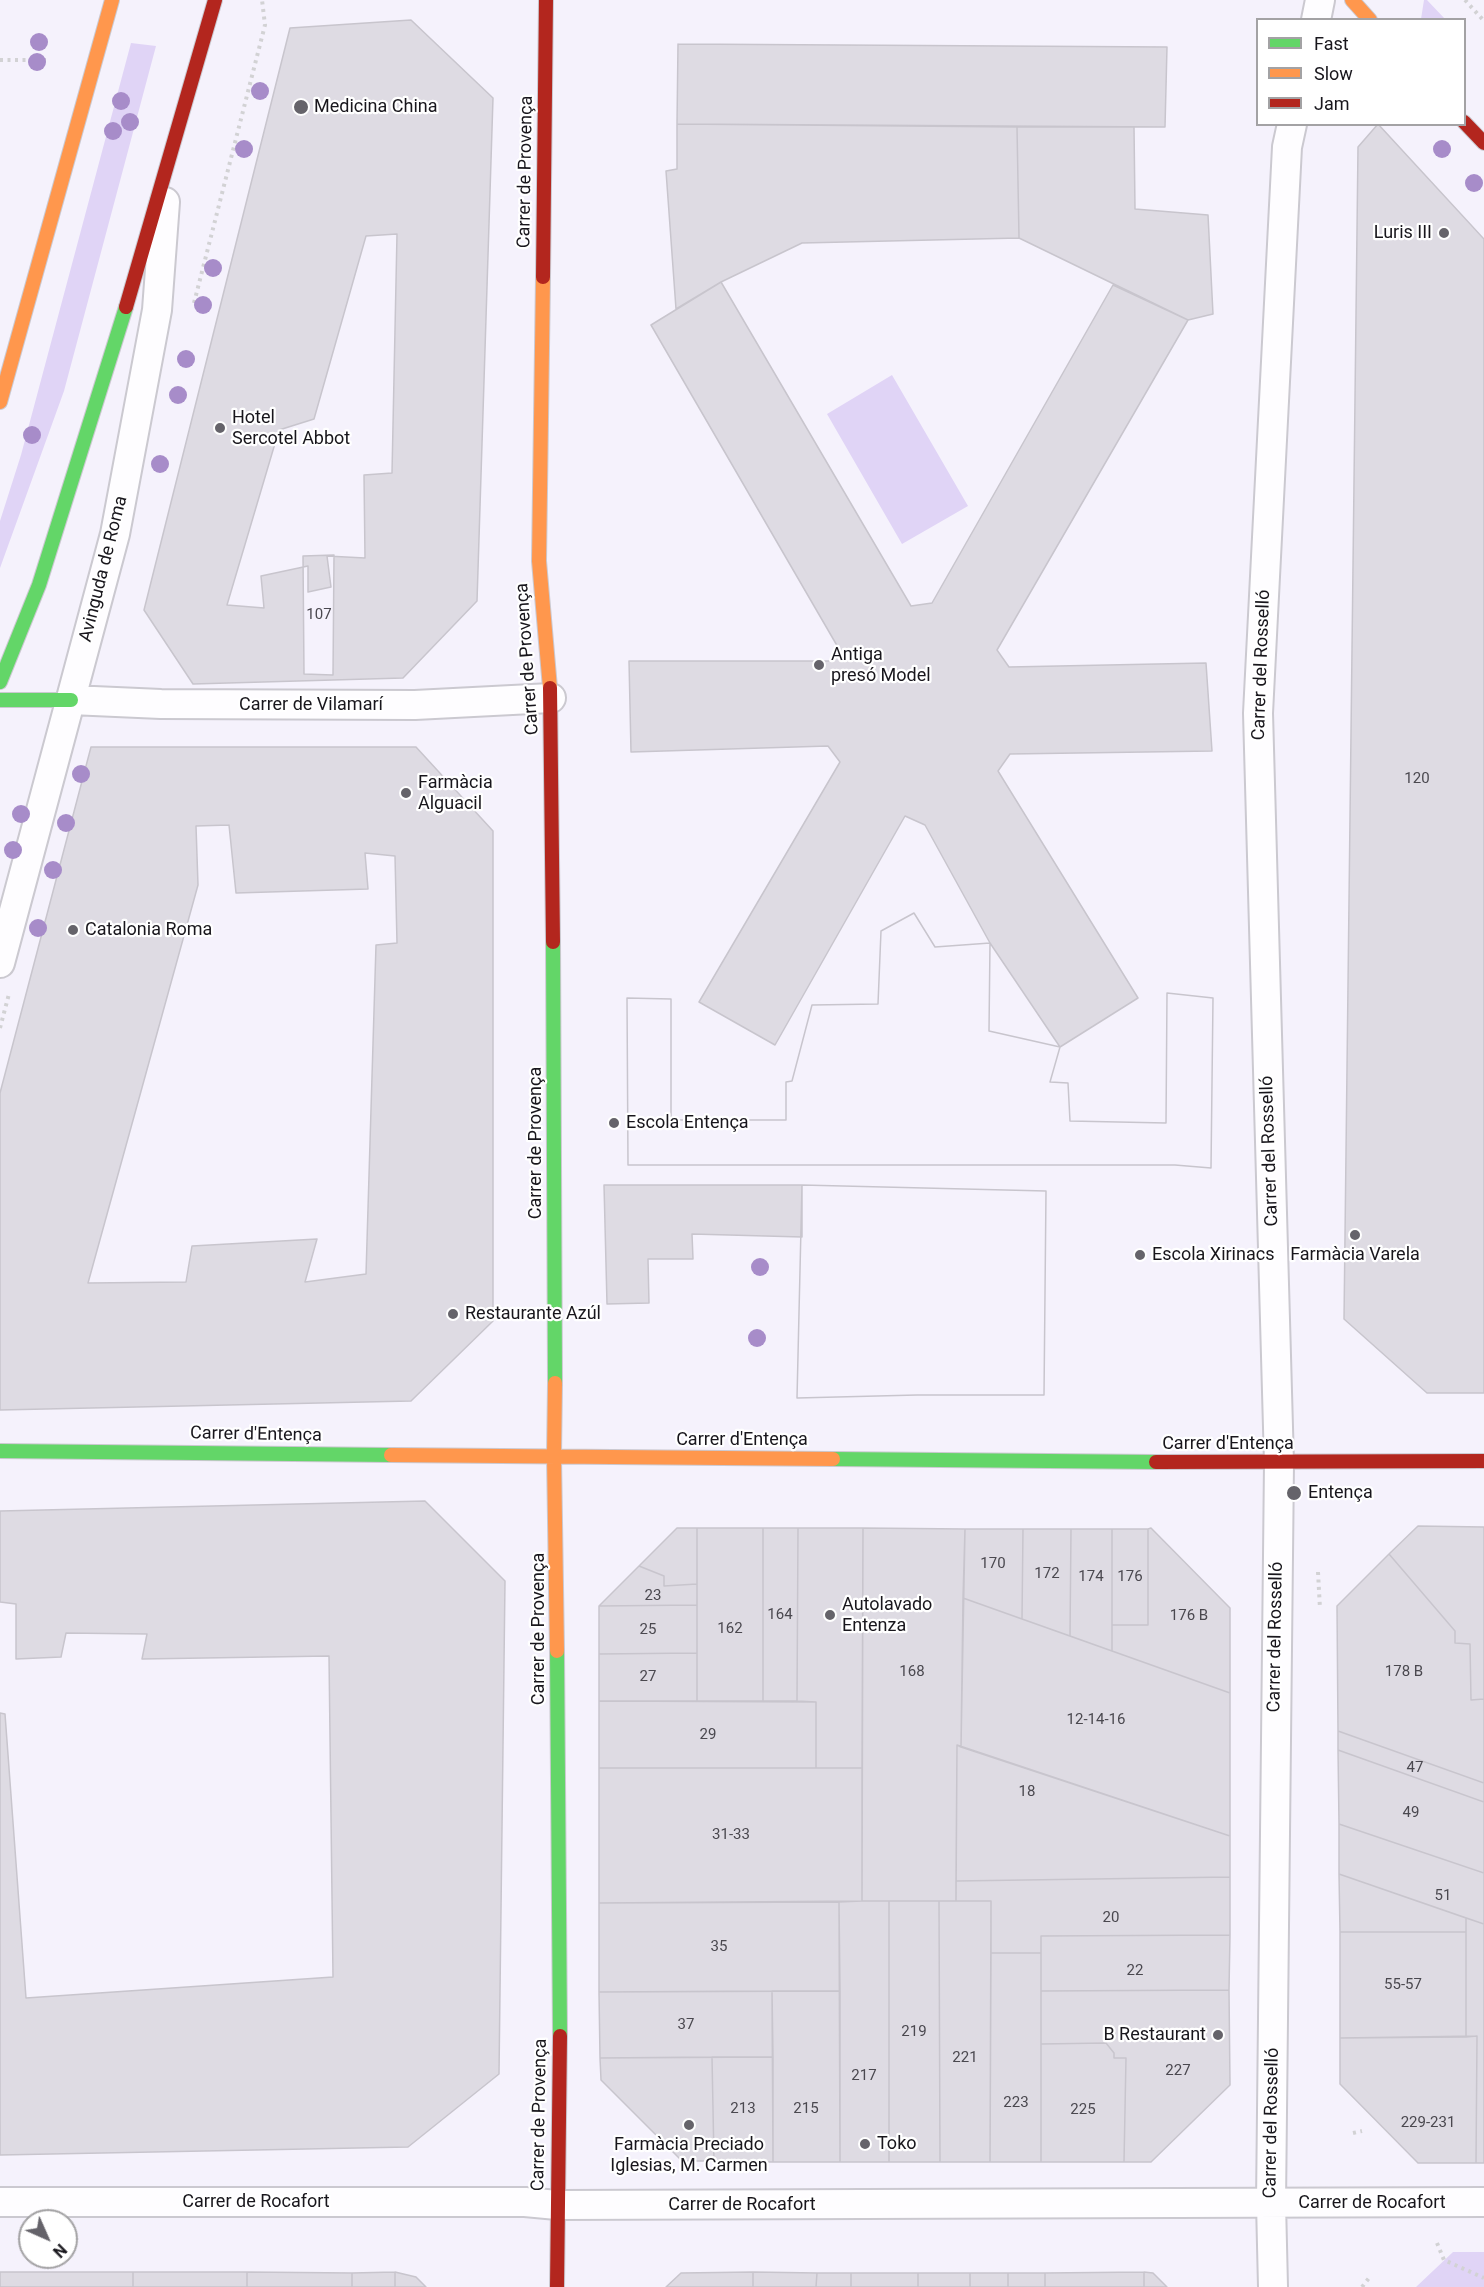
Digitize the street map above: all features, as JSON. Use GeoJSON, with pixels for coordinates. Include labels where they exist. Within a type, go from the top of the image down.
{"type":"FeatureCollection","features":[{"type":"Feature","properties":{"kind":"street"},"geometry":{"type":"LineString","coordinates":[[0,402],[112,0]]}},
{"type":"Feature","properties":{"kind":"street","name":"Avinguda de Roma"},"geometry":{"type":"LineString","coordinates":[[0,682],[39,585],[105,378],[168,168],[215,0]]}},
{"type":"Feature","properties":{"kind":"street","name":"Carrer de Provença"},"geometry":{"type":"LineString","coordinates":[[546,0],[539,561],[551,698],[556,1356],[554,1456],[560,2029],[557,2287]]}},
{"type":"Feature","properties":{"kind":"street"},"geometry":{"type":"LineString","coordinates":[[1316,18],[1320,0]]}},
{"type":"Feature","properties":{"kind":"street"},"geometry":{"type":"LineString","coordinates":[[1352,0],[1368,18]]}},
{"type":"Feature","properties":{"kind":"street"},"geometry":{"type":"LineString","coordinates":[[1466,124],[1484,143]]}},
{"type":"Feature","properties":{"kind":"street","name":"Carrer del Rosselló"},"geometry":{"type":"LineString","coordinates":[[1273,2287],[1271,2203],[1279,1463],[1258,713],[1287,147],[1292,126]]}},
{"type":"Feature","properties":{"kind":"street","name":"Avinguda de Roma"},"geometry":{"type":"LineString","coordinates":[[0,963],[115,534],[133,449],[157,310],[168,168]]}},
{"type":"Feature","properties":{"kind":"street","name":"Carrer de Vilamarí"},"geometry":{"type":"LineString","coordinates":[[71,700],[161,704],[415,705],[551,698]]}},
{"type":"Feature","properties":{"kind":"street"},"geometry":{"type":"LineString","coordinates":[[0,700],[71,700]]}},
{"type":"Feature","properties":{"kind":"street","name":"Carrer d'Entença"},"geometry":{"type":"LineString","coordinates":[[0,1451],[1279,1463],[1484,1461]]}},
{"type":"Feature","properties":{"kind":"street","name":"Carrer de Rocafort"},"geometry":{"type":"LineString","coordinates":[[0,2202],[525,2202],[557,2205],[1484,2202]]}},
{"type":"Feature","properties":{"kind":"path"},"geometry":{"type":"LineString","coordinates":[[1465,0],[1484,21]]}},
{"type":"Feature","properties":{"kind":"path"},"geometry":{"type":"LineString","coordinates":[[0,60],[46,60]]}},
{"type":"Feature","properties":{"kind":"path"},"geometry":{"type":"LineString","coordinates":[[1318,1572],[1320,1609]]}},
{"type":"Feature","properties":{"kind":"path"},"geometry":{"type":"LineString","coordinates":[[1353,2133],[1362,2131]]}},
{"type":"Feature","properties":{"kind":"path"},"geometry":{"type":"LineString","coordinates":[[1437,2243],[1444,2260],[1484,2278]]}},
{"type":"Feature","properties":{"kind":"path"},"geometry":{"type":"LineString","coordinates":[[1362,2287],[1369,2278]]}},
{"type":"Feature","properties":{"kind":"shaded area"},"geometry":{"type":"Polygon","coordinates":[[[1424,0],[1427,0],[1444,18],[1421,18],[1424,0]]]}},
{"type":"Feature","properties":{"kind":"shaded area"},"geometry":{"type":"Polygon","coordinates":[[[131,43],[156,46],[64,391],[0,568],[0,521],[21,455],[131,43]]]}},
{"type":"Feature","properties":{"kind":"shaded area"},"geometry":{"type":"Polygon","coordinates":[[[892,375],[968,506],[902,544],[827,414],[892,375]]]}},
{"type":"Feature","properties":{"kind":"shaded area"},"geometry":{"type":"Polygon","coordinates":[[[1453,2252],[1484,2252],[1484,2287],[1416,2287],[1453,2252]]]}},
{"type":"Feature","properties":{"kind":"building"},"geometry":{"type":"Polygon","coordinates":[[[411,20],[493,98],[477,601],[403,678],[193,684],[144,610],[290,28],[411,20]],[[397,234],[366,236],[314,419],[279,430],[227,605],[264,608],[261,576],[308,566],[308,592],[331,587],[327,556],[365,558],[364,475],[392,473],[397,234]]]}},
{"type":"Feature","properties":{"kind":"building"},"geometry":{"type":"Polygon","coordinates":[[[678,44],[1167,47],[1165,127],[677,124],[678,44]]]}},
{"type":"Feature","properties":{"kind":"building"},"geometry":{"type":"Polygon","coordinates":[[[677,124],[1017,127],[1019,238],[802,243],[721,282],[676,309],[666,171],[677,169],[677,124]]]}},
{"type":"Feature","properties":{"kind":"building"},"geometry":{"type":"Polygon","coordinates":[[[1376,126],[1380,126],[1484,239],[1484,1393],[1427,1393],[1344,1319],[1358,147],[1376,126]]]}},
{"type":"Feature","properties":{"kind":"building"},"geometry":{"type":"Polygon","coordinates":[[[1017,127],[1134,127],[1135,209],[1208,215],[1213,314],[1188,320],[1019,238],[1017,127]]]}},
{"type":"Feature","properties":{"kind":"building","name":"Antiga presó Model"},"geometry":{"type":"Polygon","coordinates":[[[721,282],[911,606],[932,603],[1113,285],[1188,320],[997,650],[1009,667],[1206,663],[1212,751],[1010,754],[998,771],[1138,998],[1060,1047],[990,943],[925,825],[905,816],[775,1045],[699,1002],[840,762],[828,746],[631,752],[629,661],[831,661],[839,649],[651,325],[721,282]]]}},
{"type":"Feature","properties":{"kind":"building"},"geometry":{"type":"Polygon","coordinates":[[[334,555],[333,675],[304,674],[303,556],[334,555]]]}},
{"type":"Feature","properties":{"kind":"building"},"geometry":{"type":"Polygon","coordinates":[[[91,747],[416,747],[493,831],[493,1321],[411,1401],[0,1410],[0,1093],[91,747]],[[229,825],[196,826],[198,885],[88,1283],[186,1282],[192,1246],[317,1239],[305,1282],[366,1274],[376,945],[397,943],[395,856],[365,853],[368,889],[236,893],[229,825]]]}},
{"type":"Feature","properties":{"kind":"building"},"geometry":{"type":"Polygon","coordinates":[[[914,913],[935,947],[990,943],[989,1031],[1060,1047],[1050,1082],[1068,1083],[1070,1121],[1166,1123],[1167,993],[1213,998],[1211,1168],[1175,1165],[628,1165],[627,998],[671,999],[671,1120],[786,1120],[786,1082],[792,1081],[812,1005],[878,1004],[881,931],[914,913]]]}},
{"type":"Feature","properties":{"kind":"building"},"geometry":{"type":"Polygon","coordinates":[[[914,913],[935,947],[990,943],[989,1031],[1060,1047],[1050,1082],[1068,1083],[1070,1121],[1166,1123],[1167,993],[1213,998],[1211,1168],[1175,1165],[628,1165],[627,998],[671,999],[671,1120],[786,1120],[786,1082],[792,1081],[812,1005],[878,1004],[881,931],[914,913]]]}},
{"type":"Feature","properties":{"kind":"building"},"geometry":{"type":"Polygon","coordinates":[[[604,1185],[802,1185],[802,1237],[692,1234],[693,1259],[648,1259],[649,1303],[607,1304],[604,1185]]]}},
{"type":"Feature","properties":{"kind":"building"},"geometry":{"type":"Polygon","coordinates":[[[802,1185],[1046,1191],[1044,1395],[797,1398],[802,1185]]]}},
{"type":"Feature","properties":{"kind":"building"},"geometry":{"type":"Polygon","coordinates":[[[802,1185],[1046,1191],[1044,1395],[797,1398],[802,1185]]]}},
{"type":"Feature","properties":{"kind":"building"},"geometry":{"type":"Polygon","coordinates":[[[425,1501],[505,1581],[499,2074],[408,2147],[0,2155],[0,1713],[5,1714],[26,1998],[333,1977],[329,1656],[142,1659],[147,1634],[66,1633],[61,1657],[16,1659],[16,1604],[0,1602],[0,1511],[425,1501]]]}},
{"type":"Feature","properties":{"kind":"building"},"geometry":{"type":"Polygon","coordinates":[[[1418,1526],[1484,1527],[1484,1699],[1471,1700],[1470,1644],[1455,1643],[1455,1631],[1389,1554],[1418,1526]]]}},
{"type":"Feature","properties":{"kind":"building"},"geometry":{"type":"Polygon","coordinates":[[[677,1528],[697,1528],[697,1584],[664,1586],[664,1576],[639,1566],[677,1528]]]}},
{"type":"Feature","properties":{"kind":"building"},"geometry":{"type":"Polygon","coordinates":[[[697,1528],[763,1528],[763,1701],[697,1701],[697,1528]]]}},
{"type":"Feature","properties":{"kind":"building"},"geometry":{"type":"Polygon","coordinates":[[[763,1528],[798,1528],[797,1701],[763,1701],[763,1528]]]}},
{"type":"Feature","properties":{"kind":"building","name":"Autolavado Entenza"},"geometry":{"type":"Polygon","coordinates":[[[798,1528],[863,1528],[862,1768],[816,1768],[816,1702],[797,1701],[798,1528]]]}},
{"type":"Feature","properties":{"kind":"building"},"geometry":{"type":"Polygon","coordinates":[[[863,1528],[965,1529],[961,1747],[957,1745],[956,1901],[862,1901],[863,1528]]]}},
{"type":"Feature","properties":{"kind":"building"},"geometry":{"type":"Polygon","coordinates":[[[1151,1528],[1230,1608],[1230,1693],[1112,1651],[1112,1625],[1148,1625],[1148,1529],[1151,1528]]]}},
{"type":"Feature","properties":{"kind":"building"},"geometry":{"type":"Polygon","coordinates":[[[965,1529],[1023,1529],[1022,1619],[963,1598],[965,1529]]]}},
{"type":"Feature","properties":{"kind":"building"},"geometry":{"type":"Polygon","coordinates":[[[1023,1529],[1071,1529],[1070,1636],[1022,1619],[1023,1529]]]}},
{"type":"Feature","properties":{"kind":"building"},"geometry":{"type":"Polygon","coordinates":[[[1071,1529],[1112,1529],[1112,1651],[1070,1636],[1071,1529]]]}},
{"type":"Feature","properties":{"kind":"building"},"geometry":{"type":"Polygon","coordinates":[[[1112,1529],[1148,1529],[1148,1625],[1112,1625],[1112,1529]]]}},
{"type":"Feature","properties":{"kind":"building"},"geometry":{"type":"Polygon","coordinates":[[[1389,1554],[1455,1631],[1455,1643],[1470,1644],[1471,1700],[1484,1699],[1484,1783],[1338,1731],[1337,1606],[1389,1554]]]}},
{"type":"Feature","properties":{"kind":"building"},"geometry":{"type":"Polygon","coordinates":[[[639,1566],[664,1576],[664,1586],[697,1584],[697,1605],[599,1606],[639,1566]]]}},
{"type":"Feature","properties":{"kind":"building"},"geometry":{"type":"Polygon","coordinates":[[[963,1598],[1230,1693],[1230,1836],[961,1747],[963,1598]]]}},
{"type":"Feature","properties":{"kind":"building"},"geometry":{"type":"Polygon","coordinates":[[[697,1605],[697,1653],[599,1654],[599,1606],[697,1605]]]}},
{"type":"Feature","properties":{"kind":"building"},"geometry":{"type":"Polygon","coordinates":[[[697,1653],[697,1701],[599,1701],[599,1654],[697,1653]]]}},
{"type":"Feature","properties":{"kind":"building"},"geometry":{"type":"Polygon","coordinates":[[[599,1701],[816,1702],[816,1768],[599,1768],[599,1701]]]}},
{"type":"Feature","properties":{"kind":"building"},"geometry":{"type":"Polygon","coordinates":[[[1338,1731],[1484,1783],[1484,1802],[1338,1750],[1338,1731]]]}},
{"type":"Feature","properties":{"kind":"building"},"geometry":{"type":"Polygon","coordinates":[[[957,1745],[1230,1836],[1230,1877],[956,1881],[957,1745]]]}},
{"type":"Feature","properties":{"kind":"building"},"geometry":{"type":"Polygon","coordinates":[[[1338,1750],[1484,1802],[1484,1873],[1339,1824],[1338,1750]]]}},
{"type":"Feature","properties":{"kind":"building"},"geometry":{"type":"Polygon","coordinates":[[[599,1768],[862,1768],[862,1901],[599,1903],[599,1768]]]}},
{"type":"Feature","properties":{"kind":"building"},"geometry":{"type":"Polygon","coordinates":[[[1339,1824],[1484,1873],[1484,1924],[1339,1874],[1339,1824]]]}},
{"type":"Feature","properties":{"kind":"building"},"geometry":{"type":"Polygon","coordinates":[[[1339,1874],[1466,1918],[1466,1932],[1340,1932],[1339,1874]]]}},
{"type":"Feature","properties":{"kind":"building"},"geometry":{"type":"Polygon","coordinates":[[[1230,1877],[1230,1935],[1041,1936],[1041,1953],[991,1953],[991,1901],[956,1901],[956,1881],[1230,1877]]]}},
{"type":"Feature","properties":{"kind":"building"},"geometry":{"type":"Polygon","coordinates":[[[889,1901],[889,2162],[840,2162],[839,1902],[889,1901]]]}},
{"type":"Feature","properties":{"kind":"building"},"geometry":{"type":"Polygon","coordinates":[[[889,1901],[939,1901],[940,2162],[889,2162],[889,1901]]]}},
{"type":"Feature","properties":{"kind":"building"},"geometry":{"type":"Polygon","coordinates":[[[939,1901],[991,1901],[990,2162],[940,2162],[939,1901]]]}},
{"type":"Feature","properties":{"kind":"building"},"geometry":{"type":"Polygon","coordinates":[[[839,1902],[840,1991],[599,1992],[599,1903],[839,1902]]]}},
{"type":"Feature","properties":{"kind":"building"},"geometry":{"type":"Polygon","coordinates":[[[1466,1918],[1484,1924],[1484,2163],[1476,2163],[1477,2036],[1466,2037],[1466,1918]]]}},
{"type":"Feature","properties":{"kind":"building"},"geometry":{"type":"Polygon","coordinates":[[[1340,1932],[1466,1932],[1466,2037],[1340,2038],[1340,1932]]]}},
{"type":"Feature","properties":{"kind":"building"},"geometry":{"type":"Polygon","coordinates":[[[1230,1935],[1229,1990],[1041,1991],[1041,1936],[1230,1935]]]}},
{"type":"Feature","properties":{"kind":"building"},"geometry":{"type":"Polygon","coordinates":[[[991,1953],[1041,1953],[1041,2162],[990,2162],[991,1953]]]}},
{"type":"Feature","properties":{"kind":"building"},"geometry":{"type":"Polygon","coordinates":[[[1229,1990],[1230,2085],[1151,2162],[1124,2162],[1126,2058],[1114,2058],[1114,2053],[1106,2043],[1041,2044],[1041,1991],[1229,1990]]]}},
{"type":"Feature","properties":{"kind":"building"},"geometry":{"type":"Polygon","coordinates":[[[772,1991],[840,1991],[840,2162],[773,2162],[772,1991]]]}},
{"type":"Feature","properties":{"kind":"building"},"geometry":{"type":"Polygon","coordinates":[[[772,1991],[773,2057],[600,2058],[599,1992],[772,1991]]]}},
{"type":"Feature","properties":{"kind":"building"},"geometry":{"type":"Polygon","coordinates":[[[1477,2036],[1476,2163],[1418,2163],[1340,2084],[1340,2038],[1477,2036]]]}},
{"type":"Feature","properties":{"kind":"building"},"geometry":{"type":"Polygon","coordinates":[[[1106,2043],[1114,2053],[1114,2058],[1126,2058],[1124,2162],[1041,2162],[1041,2044],[1106,2043]]]}},
{"type":"Feature","properties":{"kind":"building"},"geometry":{"type":"Polygon","coordinates":[[[712,2057],[773,2057],[773,2162],[714,2161],[712,2057]]]}},
{"type":"Feature","properties":{"kind":"building"},"geometry":{"type":"Polygon","coordinates":[[[712,2057],[714,2161],[682,2161],[601,2080],[600,2058],[712,2057]]]}},
{"type":"Feature","properties":{"kind":"building"},"geometry":{"type":"Polygon","coordinates":[[[0,2272],[133,2272],[133,2287],[0,2287],[0,2272]]]}},
{"type":"Feature","properties":{"kind":"building"},"geometry":{"type":"Polygon","coordinates":[[[133,2272],[247,2272],[247,2287],[133,2287],[133,2272]]]}},
{"type":"Feature","properties":{"kind":"building"},"geometry":{"type":"Polygon","coordinates":[[[247,2272],[352,2273],[352,2287],[247,2287],[247,2272]]]}},
{"type":"Feature","properties":{"kind":"building"},"geometry":{"type":"Polygon","coordinates":[[[395,2272],[395,2287],[352,2287],[352,2273],[395,2272]]]}},
{"type":"Feature","properties":{"kind":"building"},"geometry":{"type":"Polygon","coordinates":[[[395,2272],[416,2277],[426,2287],[395,2287],[395,2272]]]}},
{"type":"Feature","properties":{"kind":"building"},"geometry":{"type":"Polygon","coordinates":[[[753,2272],[817,2273],[816,2287],[753,2287],[753,2272]]]}},
{"type":"Feature","properties":{"kind":"building"},"geometry":{"type":"Polygon","coordinates":[[[753,2272],[753,2287],[666,2287],[681,2273],[753,2272]]]}},
{"type":"Feature","properties":{"kind":"building"},"geometry":{"type":"Polygon","coordinates":[[[1144,2272],[1144,2287],[1045,2287],[1045,2273],[1144,2272]]]}},
{"type":"Feature","properties":{"kind":"building"},"geometry":{"type":"Polygon","coordinates":[[[1144,2272],[1153,2273],[1167,2287],[1144,2287],[1144,2272]]]}},
{"type":"Feature","properties":{"kind":"building"},"geometry":{"type":"Polygon","coordinates":[[[817,2273],[851,2273],[851,2287],[816,2287],[817,2273]]]}},
{"type":"Feature","properties":{"kind":"building"},"geometry":{"type":"Polygon","coordinates":[[[851,2273],[918,2273],[918,2287],[851,2287],[851,2273]]]}},
{"type":"Feature","properties":{"kind":"building"},"geometry":{"type":"Polygon","coordinates":[[[918,2273],[970,2273],[970,2287],[918,2287],[918,2273]]]}},
{"type":"Feature","properties":{"kind":"building"},"geometry":{"type":"Polygon","coordinates":[[[970,2273],[1008,2273],[1008,2287],[970,2287],[970,2273]]]}},
{"type":"Feature","properties":{"kind":"building"},"geometry":{"type":"Polygon","coordinates":[[[1008,2273],[1045,2273],[1045,2287],[1008,2287],[1008,2273]]]}},
{"type":"Feature","properties":{"kind":"traffic: fast"},"geometry":{"type":"LineString","coordinates":[[0,682],[39,585],[126,307]]}},
{"type":"Feature","properties":{"kind":"traffic: fast"},"geometry":{"type":"LineString","coordinates":[[0,700],[71,700]]}},
{"type":"Feature","properties":{"kind":"traffic: fast"},"geometry":{"type":"LineString","coordinates":[[553,942],[555,1383]]}},
{"type":"Feature","properties":{"kind":"traffic: fast"},"geometry":{"type":"LineString","coordinates":[[0,1451],[391,1455]]}},
{"type":"Feature","properties":{"kind":"traffic: fast"},"geometry":{"type":"LineString","coordinates":[[833,1459],[1156,1462]]}},
{"type":"Feature","properties":{"kind":"traffic: fast"},"geometry":{"type":"LineString","coordinates":[[557,1651],[560,2036]]}},
{"type":"Feature","properties":{"kind":"traffic: slow"},"geometry":{"type":"LineString","coordinates":[[0,402],[112,0]]}},
{"type":"Feature","properties":{"kind":"traffic: slow"},"geometry":{"type":"LineString","coordinates":[[1352,0],[1368,18]]}},
{"type":"Feature","properties":{"kind":"traffic: slow"},"geometry":{"type":"LineString","coordinates":[[543,277],[539,561],[550,688]]}},
{"type":"Feature","properties":{"kind":"traffic: slow"},"geometry":{"type":"LineString","coordinates":[[555,1383],[557,1651]]}},
{"type":"Feature","properties":{"kind":"traffic: slow"},"geometry":{"type":"LineString","coordinates":[[391,1455],[833,1459]]}},
{"type":"Feature","properties":{"kind":"traffic: jam"},"geometry":{"type":"LineString","coordinates":[[126,307],[215,0]]}},
{"type":"Feature","properties":{"kind":"traffic: jam"},"geometry":{"type":"LineString","coordinates":[[543,277],[546,0]]}},
{"type":"Feature","properties":{"kind":"traffic: jam"},"geometry":{"type":"LineString","coordinates":[[1466,124],[1484,143]]}},
{"type":"Feature","properties":{"kind":"traffic: jam"},"geometry":{"type":"LineString","coordinates":[[550,688],[553,942]]}},
{"type":"Feature","properties":{"kind":"traffic: jam"},"geometry":{"type":"LineString","coordinates":[[1156,1462],[1484,1461]]}},
{"type":"Feature","properties":{"kind":"traffic: jam"},"geometry":{"type":"LineString","coordinates":[[557,2287],[560,2036]]}},
{"type":"Feature","properties":{"kind":"place","name":"Medicina China"},"geometry":{"type":"Point","coordinates":[301,107]}},
{"type":"Feature","properties":{"kind":"place","name":"Luris III"},"geometry":{"type":"Point","coordinates":[1444,233]}},
{"type":"Feature","properties":{"kind":"place","name":"Hotel Sercotel Abbot"},"geometry":{"type":"Point","coordinates":[220,428]}},
{"type":"Feature","properties":{"kind":"place","name":"Antiga presó Model"},"geometry":{"type":"Point","coordinates":[819,665]}},
{"type":"Feature","properties":{"kind":"place","name":"Farmàcia Alguacil"},"geometry":{"type":"Point","coordinates":[406,793]}},
{"type":"Feature","properties":{"kind":"place","name":"Catalonia Roma"},"geometry":{"type":"Point","coordinates":[73,930]}},
{"type":"Feature","properties":{"kind":"place","name":"Escola Entença"},"geometry":{"type":"Point","coordinates":[614,1123]}},
{"type":"Feature","properties":{"kind":"place","name":"Farmàcia Varela"},"geometry":{"type":"Point","coordinates":[1355,1235]}},
{"type":"Feature","properties":{"kind":"place","name":"Escola Xirinacs"},"geometry":{"type":"Point","coordinates":[1140,1255]}},
{"type":"Feature","properties":{"kind":"place","name":"Restaurante Azúl"},"geometry":{"type":"Point","coordinates":[453,1314]}},
{"type":"Feature","properties":{"kind":"place","name":"Entença"},"geometry":{"type":"Point","coordinates":[1294,1493]}},
{"type":"Feature","properties":{"kind":"place","name":"Autolavado Entenza"},"geometry":{"type":"Point","coordinates":[830,1615]}},
{"type":"Feature","properties":{"kind":"place","name":"B Restaurant"},"geometry":{"type":"Point","coordinates":[1218,2035]}},
{"type":"Feature","properties":{"kind":"place","name":"Farmàcia Preciado Iglesias, M. Carmen"},"geometry":{"type":"Point","coordinates":[689,2125]}},
{"type":"Feature","properties":{"kind":"place","name":"Toko"},"geometry":{"type":"Point","coordinates":[865,2144]}}]}
